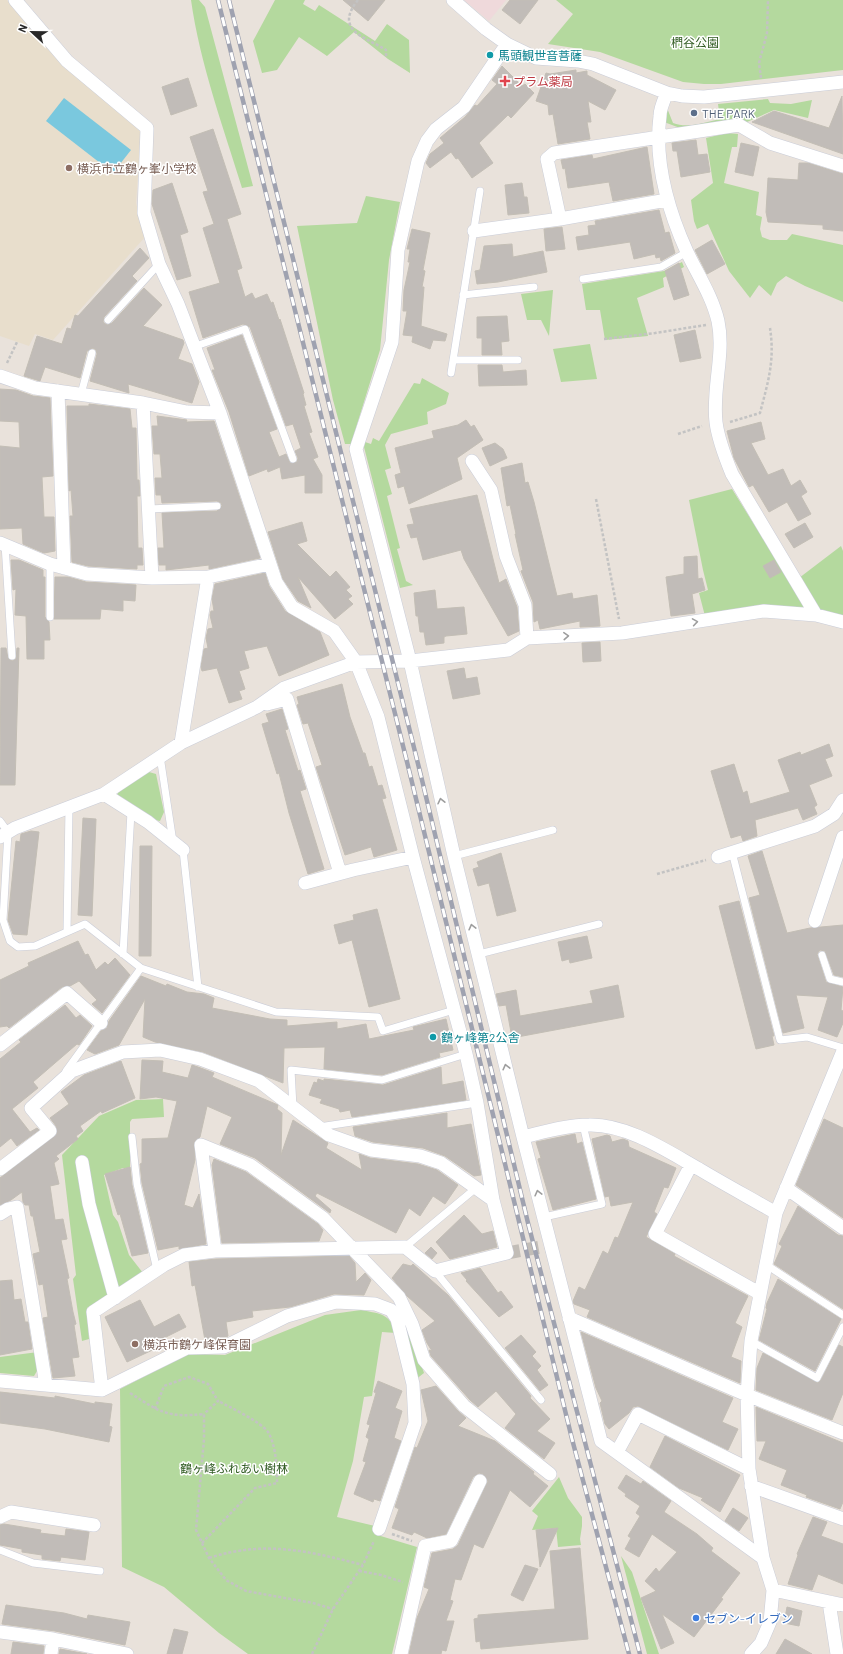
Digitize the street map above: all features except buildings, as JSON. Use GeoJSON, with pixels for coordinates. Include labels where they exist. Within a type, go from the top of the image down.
{"type":"FeatureCollection","features":[{"type":"Feature","properties":{"kind":"street"},"geometry":{"type":"LineString","coordinates":[[15,0],[67,61],[147,128],[144,213],[159,264],[178,304],[193,347],[220,413],[276,582],[292,607],[334,631],[356,662],[378,717],[413,857],[466,1054],[477,1102],[493,1200],[507,1253],[435,1271],[405,1247],[215,1251],[184,1255],[157,1270],[93,1312],[102,1390]]}},
{"type":"Feature","properties":{"kind":"street"},"geometry":{"type":"LineString","coordinates":[[453,0],[486,29],[507,44],[536,58],[578,60],[593,64],[666,93],[682,96],[704,97],[843,82]]}},
{"type":"Feature","properties":{"kind":"street"},"geometry":{"type":"LineString","coordinates":[[507,44],[464,106],[436,129],[427,141],[418,161],[398,250],[392,342],[356,449],[410,661],[454,856],[523,1137],[601,1441],[763,1558]]}},
{"type":"Feature","properties":{"kind":"street"},"geometry":{"type":"LineString","coordinates":[[666,93],[660,115],[659,136],[661,167],[667,200],[687,252],[713,304],[718,323],[720,344],[716,388],[716,422],[723,450],[732,474],[816,615]]}},
{"type":"Feature","properties":{"kind":"street"},"geometry":{"type":"LineString","coordinates":[[560,219],[547,159],[554,153],[739,125],[770,143],[843,166]]}},
{"type":"Feature","properties":{"kind":"street"},"geometry":{"type":"LineString","coordinates":[[474,231],[560,219],[667,200]]}},
{"type":"Feature","properties":{"kind":"street"},"geometry":{"type":"LineString","coordinates":[[1,376],[35,388],[143,403],[187,412],[220,413]]}},
{"type":"Feature","properties":{"kind":"street"},"geometry":{"type":"LineString","coordinates":[[58,391],[64,568]]}},
{"type":"Feature","properties":{"kind":"street"},"geometry":{"type":"LineString","coordinates":[[143,403],[152,578]]}},
{"type":"Feature","properties":{"kind":"street"},"geometry":{"type":"LineString","coordinates":[[472,460],[491,490],[506,556],[525,605],[527,638]]}},
{"type":"Feature","properties":{"kind":"street"},"geometry":{"type":"LineString","coordinates":[[2,543],[50,564],[87,574],[152,578],[208,576],[270,564]]}},
{"type":"Feature","properties":{"kind":"street"},"geometry":{"type":"LineString","coordinates":[[181,743],[208,576]]}},
{"type":"Feature","properties":{"kind":"street"},"geometry":{"type":"LineString","coordinates":[[4,835],[104,794],[181,743],[257,707],[284,688],[356,662],[410,661],[508,650],[527,638],[622,633],[764,611],[816,615],[843,622]]}},
{"type":"Feature","properties":{"kind":"street"},"geometry":{"type":"LineString","coordinates":[[257,707],[287,699],[340,873]]}},
{"type":"Feature","properties":{"kind":"street"},"geometry":{"type":"LineString","coordinates":[[104,794],[178,846]]}},
{"type":"Feature","properties":{"kind":"street"},"geometry":{"type":"LineString","coordinates":[[718,857],[815,826],[834,814],[843,800]]}},
{"type":"Feature","properties":{"kind":"street"},"geometry":{"type":"LineString","coordinates":[[815,921],[837,874],[843,837]]}},
{"type":"Feature","properties":{"kind":"street"},"geometry":{"type":"LineString","coordinates":[[305,883],[340,873],[413,857]]}},
{"type":"Feature","properties":{"kind":"street"},"geometry":{"type":"LineString","coordinates":[[0,1045],[67,993],[101,1023]]}},
{"type":"Feature","properties":{"kind":"street"},"geometry":{"type":"LineString","coordinates":[[0,1169],[50,1132],[31,1108],[72,1071],[123,1052],[160,1050],[200,1059],[259,1081],[330,1135],[371,1150],[420,1156],[441,1163],[493,1200]]}},
{"type":"Feature","properties":{"kind":"street"},"geometry":{"type":"LineString","coordinates":[[751,1654],[761,1642],[770,1622],[773,1590],[763,1558],[749,1469],[747,1395],[751,1341],[759,1293],[776,1213],[843,1051]]}},
{"type":"Feature","properties":{"kind":"street"},"geometry":{"type":"LineString","coordinates":[[523,1137],[583,1125],[604,1126],[624,1132],[654,1143],[776,1213]]}},
{"type":"Feature","properties":{"kind":"street"},"geometry":{"type":"LineString","coordinates":[[215,1251],[201,1145],[250,1165],[324,1218],[399,1297],[413,1384],[415,1423],[379,1529]]}},
{"type":"Feature","properties":{"kind":"street"},"geometry":{"type":"LineString","coordinates":[[82,1162],[89,1204],[115,1298]]}},
{"type":"Feature","properties":{"kind":"street"},"geometry":{"type":"LineString","coordinates":[[691,1164],[655,1234],[759,1293]]}},
{"type":"Feature","properties":{"kind":"street"},"geometry":{"type":"LineString","coordinates":[[786,1188],[843,1228]]}},
{"type":"Feature","properties":{"kind":"street"},"geometry":{"type":"LineString","coordinates":[[0,1214],[8,1209],[17,1207],[46,1385]]}},
{"type":"Feature","properties":{"kind":"street"},"geometry":{"type":"LineString","coordinates":[[0,1381],[102,1390],[187,1348],[224,1347],[287,1316],[336,1302],[375,1304],[402,1316],[424,1360],[464,1406],[550,1474]]}},
{"type":"Feature","properties":{"kind":"street"},"geometry":{"type":"LineString","coordinates":[[569,1318],[747,1395],[843,1433]]}},
{"type":"Feature","properties":{"kind":"street"},"geometry":{"type":"LineString","coordinates":[[617,1452],[638,1414],[749,1469]]}},
{"type":"Feature","properties":{"kind":"street"},"geometry":{"type":"LineString","coordinates":[[401,1654],[425,1546],[451,1541],[480,1481]]}},
{"type":"Feature","properties":{"kind":"street"},"geometry":{"type":"LineString","coordinates":[[751,1486],[843,1519]]}},
{"type":"Feature","properties":{"kind":"street"},"geometry":{"type":"LineString","coordinates":[[0,1517],[11,1512],[94,1525]]}},
{"type":"Feature","properties":{"kind":"street"},"geometry":{"type":"LineString","coordinates":[[773,1590],[843,1605]]}},
{"type":"Feature","properties":{"kind":"street"},"geometry":{"type":"LineString","coordinates":[[830,1602],[837,1654]]}},
{"type":"Feature","properties":{"kind":"street"},"geometry":{"type":"LineString","coordinates":[[0,1632],[52,1639],[127,1654]]}},
{"type":"Feature","properties":{"kind":"street"},"geometry":{"type":"LineString","coordinates":[[51,1654],[52,1639]]}},
{"type":"Feature","properties":{"kind":"lane"},"geometry":{"type":"LineString","coordinates":[[450,373],[480,191]]}},
{"type":"Feature","properties":{"kind":"lane"},"geometry":{"type":"LineString","coordinates":[[583,279],[661,266],[687,252]]}},
{"type":"Feature","properties":{"kind":"lane"},"geometry":{"type":"LineString","coordinates":[[108,320],[159,264]]}},
{"type":"Feature","properties":{"kind":"lane"},"geometry":{"type":"LineString","coordinates":[[463,296],[534,287]]}},
{"type":"Feature","properties":{"kind":"lane"},"geometry":{"type":"LineString","coordinates":[[193,347],[245,329],[292,459]]}},
{"type":"Feature","properties":{"kind":"lane"},"geometry":{"type":"LineString","coordinates":[[81,394],[92,353]]}},
{"type":"Feature","properties":{"kind":"lane"},"geometry":{"type":"LineString","coordinates":[[453,360],[518,360]]}},
{"type":"Feature","properties":{"kind":"lane"},"geometry":{"type":"LineString","coordinates":[[149,509],[217,506]]}},
{"type":"Feature","properties":{"kind":"lane"},"geometry":{"type":"LineString","coordinates":[[2,543],[12,656]]}},
{"type":"Feature","properties":{"kind":"lane"},"geometry":{"type":"LineString","coordinates":[[50,564],[50,617]]}},
{"type":"Feature","properties":{"kind":"lane"},"geometry":{"type":"LineString","coordinates":[[160,756],[178,846],[198,987]]}},
{"type":"Feature","properties":{"kind":"lane"},"geometry":{"type":"LineString","coordinates":[[67,931],[69,808]]}},
{"type":"Feature","properties":{"kind":"lane"},"geometry":{"type":"LineString","coordinates":[[123,954],[131,812]]}},
{"type":"Feature","properties":{"kind":"lane"},"geometry":{"type":"LineString","coordinates":[[0,821],[4,835],[3,920],[10,941],[18,947],[35,946],[85,924],[141,968],[276,1012],[378,1017],[383,1031],[454,1010]]}},
{"type":"Feature","properties":{"kind":"lane"},"geometry":{"type":"LineString","coordinates":[[454,856],[553,830]]}},
{"type":"Feature","properties":{"kind":"lane"},"geometry":{"type":"LineString","coordinates":[[732,852],[780,1040],[807,1037],[843,1048]]}},
{"type":"Feature","properties":{"kind":"lane"},"geometry":{"type":"LineString","coordinates":[[479,954],[599,924]]}},
{"type":"Feature","properties":{"kind":"lane"},"geometry":{"type":"LineString","coordinates":[[822,955],[830,979],[843,982]]}},
{"type":"Feature","properties":{"kind":"lane"},"geometry":{"type":"LineString","coordinates":[[31,1108],[73,1063],[141,968]]}},
{"type":"Feature","properties":{"kind":"lane"},"geometry":{"type":"LineString","coordinates":[[293,1107],[291,1070],[382,1080],[466,1054]]}},
{"type":"Feature","properties":{"kind":"lane"},"geometry":{"type":"LineString","coordinates":[[319,1127],[477,1102]]}},
{"type":"Feature","properties":{"kind":"lane"},"geometry":{"type":"LineString","coordinates":[[544,1217],[602,1204],[583,1125]]}},
{"type":"Feature","properties":{"kind":"lane"},"geometry":{"type":"LineString","coordinates":[[132,1138],[137,1184],[157,1270]]}},
{"type":"Feature","properties":{"kind":"lane"},"geometry":{"type":"LineString","coordinates":[[405,1247],[476,1188]]}},
{"type":"Feature","properties":{"kind":"lane"},"geometry":{"type":"LineString","coordinates":[[765,1264],[843,1315]]}},
{"type":"Feature","properties":{"kind":"lane"},"geometry":{"type":"LineString","coordinates":[[435,1271],[541,1400]]}},
{"type":"Feature","properties":{"kind":"lane"},"geometry":{"type":"LineString","coordinates":[[751,1341],[817,1378],[843,1327]]}},
{"type":"Feature","properties":{"kind":"lane"},"geometry":{"type":"LineString","coordinates":[[0,1550],[33,1563],[100,1571]]}},
{"type":"Feature","properties":{"kind":"path"},"geometry":{"type":"LineString","coordinates":[[358,0],[352,8],[350,16],[350,24],[353,31],[361,38],[386,50],[386,57]]}},
{"type":"Feature","properties":{"kind":"path"},"geometry":{"type":"LineString","coordinates":[[763,90],[759,63],[767,33],[768,0]]}},
{"type":"Feature","properties":{"kind":"path"},"geometry":{"type":"LineString","coordinates":[[604,339],[655,334],[718,323]]}},
{"type":"Feature","properties":{"kind":"path"},"geometry":{"type":"LineString","coordinates":[[678,434],[716,422],[729,423],[760,413],[771,373],[773,349],[770,328]]}},
{"type":"Feature","properties":{"kind":"path"},"geometry":{"type":"LineString","coordinates":[[1,376],[16,342]]}},
{"type":"Feature","properties":{"kind":"path"},"geometry":{"type":"LineString","coordinates":[[596,499],[622,633]]}},
{"type":"Feature","properties":{"kind":"path"},"geometry":{"type":"LineString","coordinates":[[657,874],[718,857]]}},
{"type":"Feature","properties":{"kind":"path"},"geometry":{"type":"LineString","coordinates":[[154,1409],[164,1386],[189,1377],[208,1384],[218,1401],[248,1417],[268,1432],[276,1460],[277,1483],[255,1488],[202,1543]]}},
{"type":"Feature","properties":{"kind":"path"},"geometry":{"type":"LineString","coordinates":[[118,1382],[128,1392],[154,1409],[180,1416],[204,1414],[218,1401]]}},
{"type":"Feature","properties":{"kind":"path"},"geometry":{"type":"LineString","coordinates":[[204,1414],[204,1439],[196,1530],[209,1558],[226,1580],[246,1591],[313,1603],[333,1609]]}},
{"type":"Feature","properties":{"kind":"path"},"geometry":{"type":"LineString","coordinates":[[312,1654],[333,1609],[363,1565],[379,1529],[425,1546]]}},
{"type":"Feature","properties":{"kind":"path"},"geometry":{"type":"LineString","coordinates":[[209,1558],[228,1552],[250,1548],[283,1548],[363,1565]]}},
{"type":"Feature","properties":{"kind":"path"},"geometry":{"type":"LineString","coordinates":[[359,1571],[382,1575],[416,1586]]}},
{"type":"Feature","properties":{"kind":"shaded area","name":"横浜市立鶴ヶ峯小学校"},"geometry":{"type":"Polygon","coordinates":[[[0,0],[7,0],[65,67],[124,115],[141,132],[136,203],[145,237],[53,340],[35,334],[29,346],[0,336],[0,0]]]}},
{"type":"Feature","properties":{"kind":"shaded area"},"geometry":{"type":"Polygon","coordinates":[[[464,0],[506,0],[489,21],[464,0]]]}},
{"type":"Feature","properties":{"kind":"green space"},"geometry":{"type":"Polygon","coordinates":[[[191,0],[199,0],[205,7],[253,186],[242,188],[206,71],[191,0]]]}},
{"type":"Feature","properties":{"kind":"green space"},"geometry":{"type":"Polygon","coordinates":[[[275,0],[305,0],[303,4],[315,11],[319,5],[375,41],[387,24],[409,40],[410,73],[388,59],[354,32],[327,56],[299,37],[277,70],[262,73],[253,41],[275,0]]]}},
{"type":"Feature","properties":{"kind":"green space","name":"椚谷公園"},"geometry":{"type":"Polygon","coordinates":[[[556,0],[843,0],[843,70],[721,84],[683,82],[600,52],[548,44],[573,14],[556,0]]]}},
{"type":"Feature","properties":{"kind":"green space"},"geometry":{"type":"Polygon","coordinates":[[[768,99],[770,103],[791,104],[812,100],[808,118],[774,110],[747,122],[680,128],[664,122],[667,108],[673,123],[679,125],[691,125],[720,119],[718,104],[768,99]]]}},
{"type":"Feature","properties":{"kind":"green space"},"geometry":{"type":"Polygon","coordinates":[[[727,133],[738,134],[737,147],[732,147],[724,183],[759,192],[756,215],[762,217],[760,229],[762,237],[770,240],[787,240],[792,234],[843,245],[843,302],[805,286],[786,276],[777,283],[771,296],[759,285],[750,298],[729,271],[708,224],[697,229],[694,221],[691,200],[713,183],[706,138],[727,133]]]}},
{"type":"Feature","properties":{"kind":"green space"},"geometry":{"type":"Polygon","coordinates":[[[366,196],[400,202],[389,260],[380,350],[351,444],[345,444],[333,400],[297,226],[357,223],[366,196]]]}},
{"type":"Feature","properties":{"kind":"green space"},"geometry":{"type":"Polygon","coordinates":[[[682,262],[684,267],[663,278],[664,287],[637,298],[648,336],[605,340],[600,310],[586,310],[582,284],[664,271],[682,262]]]}},
{"type":"Feature","properties":{"kind":"green space"},"geometry":{"type":"Polygon","coordinates":[[[553,290],[549,336],[541,320],[527,320],[521,294],[553,290]]]}},
{"type":"Feature","properties":{"kind":"green space"},"geometry":{"type":"Polygon","coordinates":[[[590,344],[597,379],[561,382],[553,349],[590,344]]]}},
{"type":"Feature","properties":{"kind":"green space"},"geometry":{"type":"Polygon","coordinates":[[[422,378],[449,393],[446,404],[427,412],[428,424],[391,434],[385,445],[391,468],[385,470],[392,494],[387,496],[400,548],[397,549],[406,581],[413,585],[400,588],[364,447],[365,442],[371,444],[373,438],[379,441],[414,383],[420,384],[422,378]]]}},
{"type":"Feature","properties":{"kind":"green space"},"geometry":{"type":"Polygon","coordinates":[[[732,489],[808,611],[705,616],[699,593],[708,590],[689,500],[732,489]]]}},
{"type":"Feature","properties":{"kind":"green space"},"geometry":{"type":"Polygon","coordinates":[[[841,546],[843,551],[843,617],[819,611],[799,578],[841,546]]]}},
{"type":"Feature","properties":{"kind":"green space"},"geometry":{"type":"Polygon","coordinates":[[[149,772],[156,774],[164,812],[160,821],[155,820],[117,796],[118,792],[149,772]]]}},
{"type":"Feature","properties":{"kind":"green space"},"geometry":{"type":"Polygon","coordinates":[[[163,1099],[164,1117],[132,1119],[130,1122],[130,1168],[123,1168],[104,1175],[113,1215],[118,1222],[129,1255],[143,1273],[87,1308],[89,1339],[82,1341],[73,1279],[76,1275],[62,1155],[99,1116],[136,1100],[163,1099]]]}},
{"type":"Feature","properties":{"kind":"green space","name":"鶴ヶ峰ふれあい樹林"},"geometry":{"type":"Polygon","coordinates":[[[361,1310],[374,1312],[387,1318],[396,1333],[382,1332],[372,1396],[364,1397],[353,1461],[337,1517],[375,1526],[374,1534],[417,1547],[392,1654],[248,1654],[219,1633],[164,1587],[122,1567],[120,1389],[187,1354],[225,1355],[325,1315],[361,1310]]]}},
{"type":"Feature","properties":{"kind":"green space"},"geometry":{"type":"Polygon","coordinates":[[[407,1323],[424,1373],[415,1380],[404,1326],[407,1323]]]}},
{"type":"Feature","properties":{"kind":"green space"},"geometry":{"type":"Polygon","coordinates":[[[38,1352],[40,1366],[34,1376],[0,1373],[0,1357],[38,1352]]]}},
{"type":"Feature","properties":{"kind":"green space"},"geometry":{"type":"Polygon","coordinates":[[[559,1477],[568,1498],[582,1517],[580,1539],[581,1545],[558,1547],[556,1528],[532,1530],[538,1516],[532,1511],[559,1477]]]}},
{"type":"Feature","properties":{"kind":"green space"},"geometry":{"type":"Polygon","coordinates":[[[621,1556],[632,1572],[659,1654],[647,1654],[621,1556]]]}},
{"type":"Feature","properties":{"kind":"water"},"geometry":{"type":"Polygon","coordinates":[[[64,98],[131,150],[113,173],[46,121],[64,98]]]}},
{"type":"Feature","properties":{"kind":"tunnel"},"geometry":{"type":"LineString","coordinates":[[507,1253],[551,1245]]}},
{"type":"Feature","properties":{"kind":"railway"},"geometry":{"type":"LineString","coordinates":[[218,0],[409,770],[572,1439],[629,1654]]}},
{"type":"Feature","properties":{"kind":"railway"},"geometry":{"type":"LineString","coordinates":[[229,0],[422,780],[528,1223],[640,1654]]}},
{"type":"Feature","properties":{"kind":"place","name":"馬頭観世音菩薩"},"geometry":{"type":"Point","coordinates":[490,55]}},
{"type":"Feature","properties":{"kind":"place","name":"プラム薬局"},"geometry":{"type":"Point","coordinates":[505,81]}},
{"type":"Feature","properties":{"kind":"place","name":"THE PARK"},"geometry":{"type":"Point","coordinates":[694,113]}},
{"type":"Feature","properties":{"kind":"place","name":"横浜市立鶴ヶ峯小学校"},"geometry":{"type":"Point","coordinates":[69,168]}},
{"type":"Feature","properties":{"kind":"place","name":"鶴ヶ峰第2公舎"},"geometry":{"type":"Point","coordinates":[433,1037]}},
{"type":"Feature","properties":{"kind":"place","name":"横浜市鶴ケ峰保育園"},"geometry":{"type":"Point","coordinates":[135,1344]}},
{"type":"Feature","properties":{"kind":"place","name":"セブン-イレブン"},"geometry":{"type":"Point","coordinates":[696,1618]}}]}
